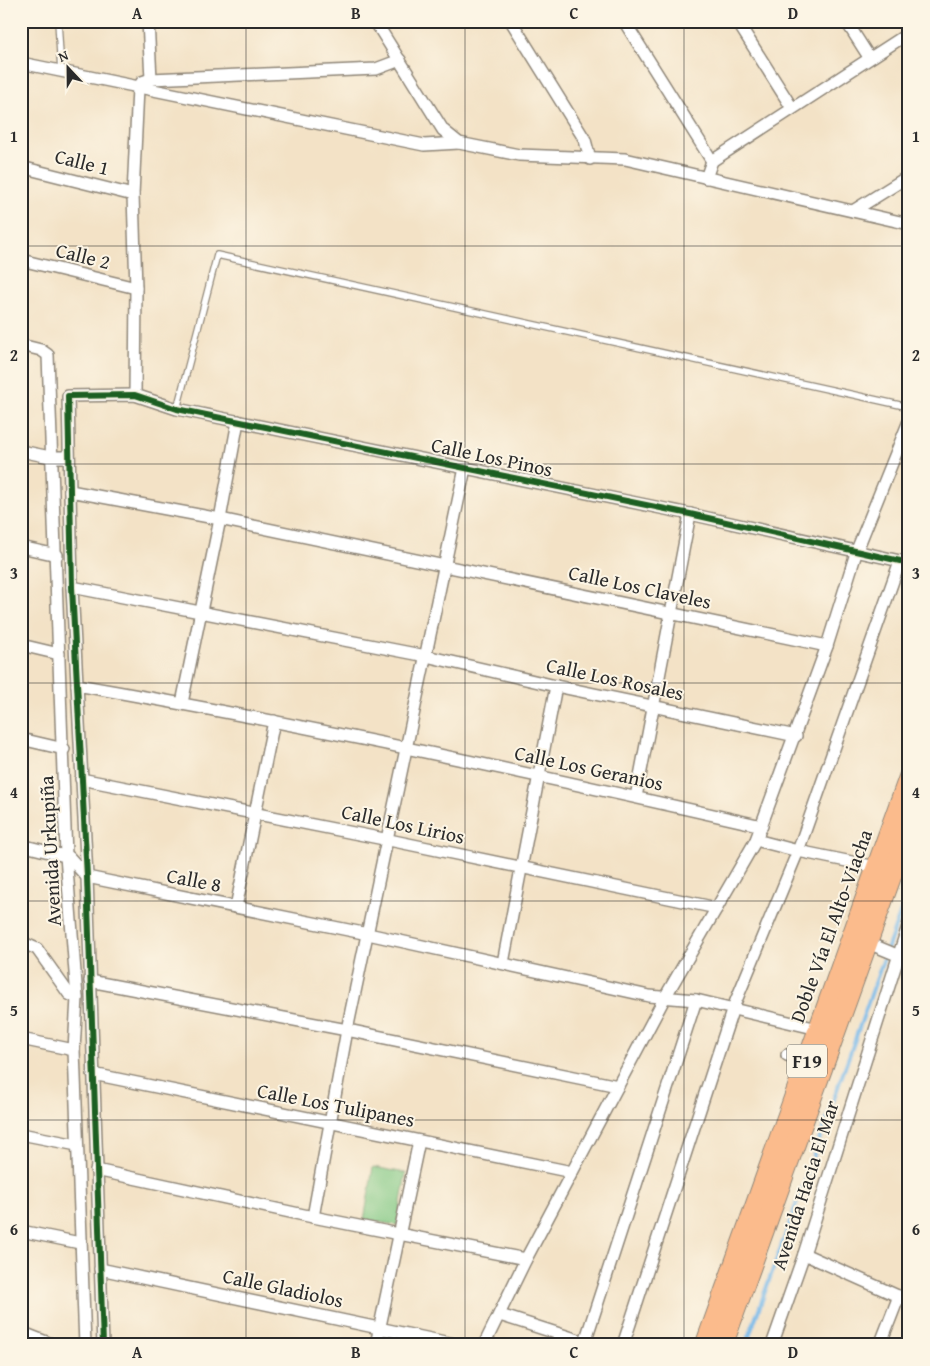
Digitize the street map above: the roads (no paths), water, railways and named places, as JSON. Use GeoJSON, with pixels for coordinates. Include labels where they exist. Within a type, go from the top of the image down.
{"type":"FeatureCollection","features":[{"type":"Feature","properties":{"kind":"highway","name":"Doble Vía El Alto-Viacha"},"geometry":{"type":"LineString","coordinates":[[705,1345],[909,776]]}},
{"type":"Feature","properties":{"kind":"highway","name":"Doble Vía El Alto-Viacha"},"geometry":{"type":"LineString","coordinates":[[723,1345],[871,944],[909,828]]}},
{"type":"Feature","properties":{"kind":"street"},"geometry":{"type":"LineString","coordinates":[[148,21],[151,79]]}},
{"type":"Feature","properties":{"kind":"street"},"geometry":{"type":"LineString","coordinates":[[375,21],[443,130],[459,143]]}},
{"type":"Feature","properties":{"kind":"street"},"geometry":{"type":"LineString","coordinates":[[511,21],[585,140],[590,159]]}},
{"type":"Feature","properties":{"kind":"street"},"geometry":{"type":"LineString","coordinates":[[624,21],[712,161]]}},
{"type":"Feature","properties":{"kind":"street"},"geometry":{"type":"LineString","coordinates":[[737,21],[792,108]]}},
{"type":"Feature","properties":{"kind":"street"},"geometry":{"type":"LineString","coordinates":[[846,21],[869,57]]}},
{"type":"Feature","properties":{"kind":"street"},"geometry":{"type":"LineString","coordinates":[[706,178],[712,161],[869,57],[909,33]]}},
{"type":"Feature","properties":{"kind":"street"},"geometry":{"type":"LineString","coordinates":[[135,395],[136,288],[133,195],[138,88],[142,82],[151,79],[376,69],[400,60]]}},
{"type":"Feature","properties":{"kind":"street"},"geometry":{"type":"LineString","coordinates":[[21,63],[424,144],[459,143],[519,155],[625,159],[909,224]]}},
{"type":"Feature","properties":{"kind":"street","name":"Calle 1"},"geometry":{"type":"LineString","coordinates":[[21,167],[133,195]]}},
{"type":"Feature","properties":{"kind":"street"},"geometry":{"type":"LineString","coordinates":[[853,210],[909,176]]}},
{"type":"Feature","properties":{"kind":"street","name":"Calle 2"},"geometry":{"type":"LineString","coordinates":[[21,260],[136,288]]}},
{"type":"Feature","properties":{"kind":"street","name":"Avenida Urkupiña"},"geometry":{"type":"LineString","coordinates":[[21,345],[41,350],[48,355],[50,457],[64,749],[66,856],[77,998],[74,1050],[85,1345]]}},
{"type":"Feature","properties":{"kind":"street","name":"Calle Los Pinos"},"geometry":{"type":"LineString","coordinates":[[69,458],[68,396],[135,395],[177,409],[690,514],[905,562]]}},
{"type":"Feature","properties":{"kind":"street"},"geometry":{"type":"LineString","coordinates":[[484,1345],[526,1259],[664,999],[756,840],[796,736],[857,550],[909,421]]}},
{"type":"Feature","properties":{"kind":"street"},"geometry":{"type":"LineString","coordinates":[[182,703],[238,422]]}},
{"type":"Feature","properties":{"kind":"street"},"geometry":{"type":"LineString","coordinates":[[21,451],[50,457],[69,458],[72,587],[87,877],[102,1345]]}},
{"type":"Feature","properties":{"kind":"street"},"geometry":{"type":"LineString","coordinates":[[313,1217],[328,1124],[347,1030],[389,840],[465,468]]}},
{"type":"Feature","properties":{"kind":"street","name":"Calle Los Claveles"},"geometry":{"type":"LineString","coordinates":[[70,490],[220,519],[827,646]]}},
{"type":"Feature","properties":{"kind":"street"},"geometry":{"type":"LineString","coordinates":[[636,797],[690,514]]}},
{"type":"Feature","properties":{"kind":"street"},"geometry":{"type":"LineString","coordinates":[[21,547],[56,556]]}},
{"type":"Feature","properties":{"kind":"street"},"geometry":{"type":"LineString","coordinates":[[623,1345],[733,1008],[798,851],[905,562]]}},
{"type":"Feature","properties":{"kind":"street","name":"Calle Los Rosales"},"geometry":{"type":"LineString","coordinates":[[72,587],[426,656],[556,686],[796,736]]}},
{"type":"Feature","properties":{"kind":"street"},"geometry":{"type":"LineString","coordinates":[[21,644],[59,654]]}},
{"type":"Feature","properties":{"kind":"street","name":"Calle Los Geranios"},"geometry":{"type":"LineString","coordinates":[[77,686],[182,703],[274,721],[636,797],[762,826]]}},
{"type":"Feature","properties":{"kind":"street"},"geometry":{"type":"LineString","coordinates":[[503,963],[523,868],[556,686]]}},
{"type":"Feature","properties":{"kind":"street"},"geometry":{"type":"LineString","coordinates":[[236,908],[274,721]]}},
{"type":"Feature","properties":{"kind":"street"},"geometry":{"type":"LineString","coordinates":[[21,739],[64,749]]}},
{"type":"Feature","properties":{"kind":"street","name":"Calle Los Lirios"},"geometry":{"type":"LineString","coordinates":[[81,779],[718,908]]}},
{"type":"Feature","properties":{"kind":"street"},"geometry":{"type":"LineString","coordinates":[[756,840],[798,851],[876,867]]}},
{"type":"Feature","properties":{"kind":"street"},"geometry":{"type":"LineString","coordinates":[[21,845],[66,856],[87,877]]}},
{"type":"Feature","properties":{"kind":"street","name":"Calle 8"},"geometry":{"type":"LineString","coordinates":[[87,877],[368,934],[664,999],[696,1000],[818,1029]]}},
{"type":"Feature","properties":{"kind":"street","name":"Avenida Hacia El Mar"},"geometry":{"type":"LineString","coordinates":[[772,1345],[804,1254],[909,922]]}},
{"type":"Feature","properties":{"kind":"street"},"geometry":{"type":"LineString","coordinates":[[21,942],[37,949],[69,994],[77,998]]}},
{"type":"Feature","properties":{"kind":"street"},"geometry":{"type":"LineString","coordinates":[[871,944],[898,956]]}},
{"type":"Feature","properties":{"kind":"street"},"geometry":{"type":"LineString","coordinates":[[90,981],[347,1030],[618,1086]]}},
{"type":"Feature","properties":{"kind":"street"},"geometry":{"type":"LineString","coordinates":[[500,1315],[588,1344],[696,1000]]}},
{"type":"Feature","properties":{"kind":"street"},"geometry":{"type":"LineString","coordinates":[[21,1039],[74,1050]]}},
{"type":"Feature","properties":{"kind":"street"},"geometry":{"type":"LineString","coordinates":[[787,1055],[806,1061]]}},
{"type":"Feature","properties":{"kind":"street","name":"Calle Los Tulipanes"},"geometry":{"type":"LineString","coordinates":[[93,1074],[328,1124],[572,1172]]}},
{"type":"Feature","properties":{"kind":"street"},"geometry":{"type":"LineString","coordinates":[[21,1134],[77,1145]]}},
{"type":"Feature","properties":{"kind":"street"},"geometry":{"type":"LineString","coordinates":[[376,1345],[419,1141]]}},
{"type":"Feature","properties":{"kind":"street"},"geometry":{"type":"LineString","coordinates":[[96,1170],[313,1217],[526,1259]]}},
{"type":"Feature","properties":{"kind":"street"},"geometry":{"type":"LineString","coordinates":[[21,1231],[80,1243]]}},
{"type":"Feature","properties":{"kind":"street"},"geometry":{"type":"LineString","coordinates":[[804,1254],[904,1298],[880,1345]]}},
{"type":"Feature","properties":{"kind":"street","name":"Calle Gladiolos"},"geometry":{"type":"LineString","coordinates":[[100,1269],[459,1345]]}},
{"type":"Feature","properties":{"kind":"street"},"geometry":{"type":"LineString","coordinates":[[25,1337],[54,1345]]}},
{"type":"Feature","properties":{"kind":"lane"},"geometry":{"type":"LineString","coordinates":[[58,21],[61,72]]}},
{"type":"Feature","properties":{"kind":"lane"},"geometry":{"type":"LineString","coordinates":[[177,409],[217,255],[909,407]]}},
{"type":"Feature","properties":{"kind":"waterway"},"geometry":{"type":"LineString","coordinates":[[746,1345],[909,888]]}}]}
